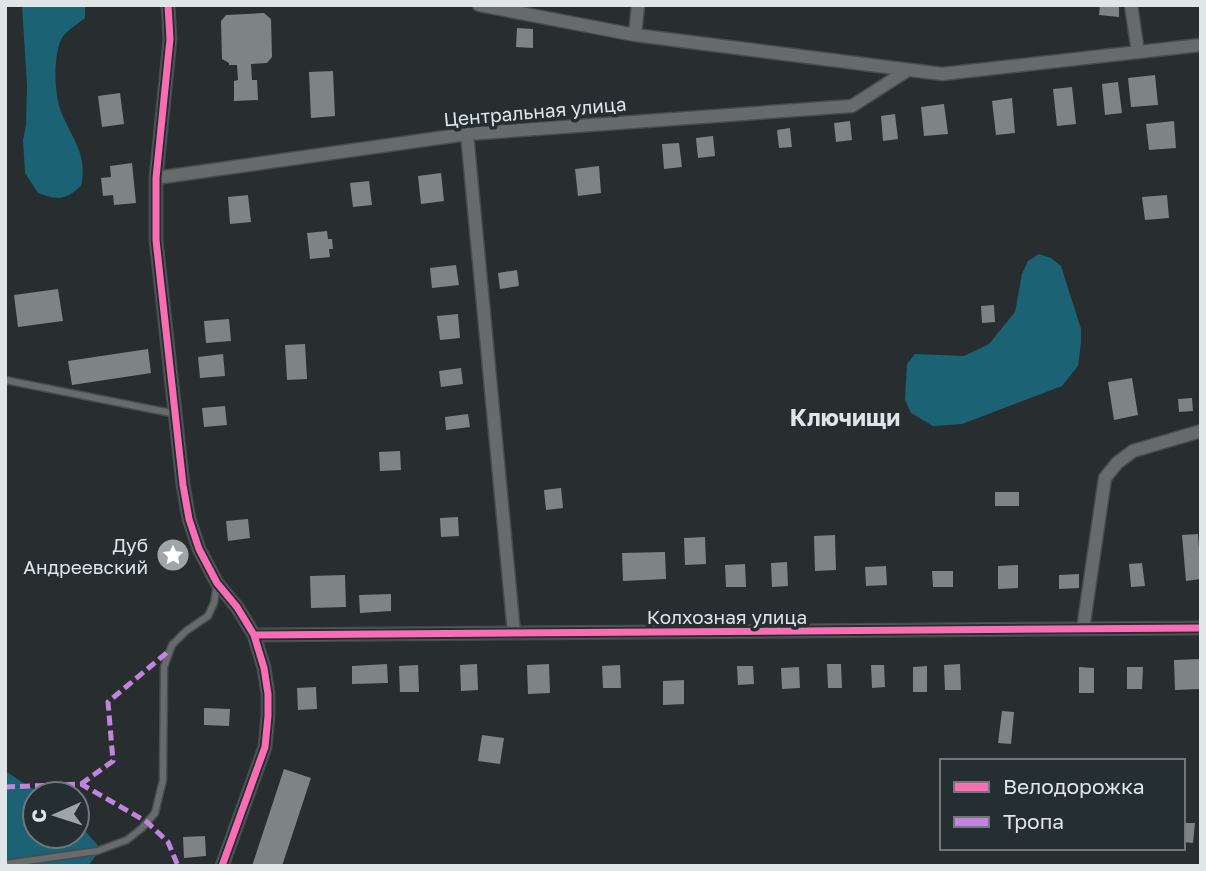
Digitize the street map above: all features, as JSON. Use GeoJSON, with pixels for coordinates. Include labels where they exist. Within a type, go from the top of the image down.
{"type":"FeatureCollection","features":[{"type":"Feature","properties":{"kind":"street"},"geometry":{"type":"LineString","coordinates":[[168,5],[170,39],[156,178],[156,240],[189,519],[199,549],[217,583],[237,607],[254,635],[264,668],[268,694],[265,747],[222,866]]}},
{"type":"Feature","properties":{"kind":"street"},"geometry":{"type":"LineString","coordinates":[[479,5],[635,35],[942,74],[1201,45]]}},
{"type":"Feature","properties":{"kind":"street"},"geometry":{"type":"LineString","coordinates":[[635,35],[638,5]]}},
{"type":"Feature","properties":{"kind":"street"},"geometry":{"type":"LineString","coordinates":[[1131,5],[1138,52]]}},
{"type":"Feature","properties":{"kind":"street","name":"Центральная улица"},"geometry":{"type":"LineString","coordinates":[[156,178],[467,134],[852,106],[908,70]]}},
{"type":"Feature","properties":{"kind":"street"},"geometry":{"type":"LineString","coordinates":[[467,134],[514,633]]}},
{"type":"Feature","properties":{"kind":"street"},"geometry":{"type":"LineString","coordinates":[[1083,629],[1105,478],[1133,451],[1201,431]]}},
{"type":"Feature","properties":{"kind":"street","name":"Колхозная улица"},"geometry":{"type":"LineString","coordinates":[[254,635],[1201,628]]}},
{"type":"Feature","properties":{"kind":"lane"},"geometry":{"type":"LineString","coordinates":[[5,380],[176,414]]}},
{"type":"Feature","properties":{"kind":"lane"},"geometry":{"type":"LineString","coordinates":[[5,864],[97,851],[127,841],[155,813],[163,780],[164,667],[172,645],[186,631],[208,616],[214,603],[217,583]]}},
{"type":"Feature","properties":{"kind":"shaded area"},"geometry":{"type":"Polygon","coordinates":[[[22,5],[85,5],[85,18],[68,31],[58,47],[56,88],[59,107],[78,148],[83,166],[81,186],[61,198],[38,193],[25,173],[23,140],[27,86],[22,5]]]}},
{"type":"Feature","properties":{"kind":"shaded area"},"geometry":{"type":"Polygon","coordinates":[[[1039,254],[1051,258],[1061,266],[1081,329],[1078,366],[1062,386],[962,424],[933,426],[911,413],[905,400],[907,364],[915,354],[964,356],[989,344],[1015,312],[1022,274],[1028,261],[1039,254]]]}},
{"type":"Feature","properties":{"kind":"shaded area"},"geometry":{"type":"Polygon","coordinates":[[[5,771],[21,781],[21,850],[91,850],[91,838],[101,849],[88,866],[5,866],[5,771]]]}},
{"type":"Feature","properties":{"kind":"building"},"geometry":{"type":"Polygon","coordinates":[[[1100,5],[1119,5],[1119,17],[1099,15],[1100,5]]]}},
{"type":"Feature","properties":{"kind":"building"},"geometry":{"type":"Polygon","coordinates":[[[264,13],[271,19],[272,57],[267,63],[251,64],[252,80],[257,80],[258,100],[234,101],[234,81],[238,80],[237,65],[229,65],[222,59],[221,21],[226,15],[264,13]]]}},
{"type":"Feature","properties":{"kind":"building"},"geometry":{"type":"Polygon","coordinates":[[[517,28],[533,29],[533,48],[516,47],[517,28]]]}},
{"type":"Feature","properties":{"kind":"building"},"geometry":{"type":"Polygon","coordinates":[[[333,71],[335,116],[311,118],[309,72],[333,71]]]}},
{"type":"Feature","properties":{"kind":"building"},"geometry":{"type":"Polygon","coordinates":[[[1155,75],[1158,105],[1131,107],[1128,78],[1155,75]]]}},
{"type":"Feature","properties":{"kind":"building"},"geometry":{"type":"Polygon","coordinates":[[[1118,82],[1122,113],[1105,115],[1102,84],[1118,82]]]}},
{"type":"Feature","properties":{"kind":"building"},"geometry":{"type":"Polygon","coordinates":[[[1072,87],[1076,124],[1057,126],[1053,89],[1072,87]]]}},
{"type":"Feature","properties":{"kind":"building"},"geometry":{"type":"Polygon","coordinates":[[[120,93],[124,124],[102,127],[98,96],[120,93]]]}},
{"type":"Feature","properties":{"kind":"building"},"geometry":{"type":"Polygon","coordinates":[[[1012,98],[1015,133],[996,135],[992,101],[1012,98]]]}},
{"type":"Feature","properties":{"kind":"building"},"geometry":{"type":"Polygon","coordinates":[[[944,104],[948,134],[924,136],[921,107],[944,104]]]}},
{"type":"Feature","properties":{"kind":"building"},"geometry":{"type":"Polygon","coordinates":[[[895,114],[898,139],[883,141],[881,116],[895,114]]]}},
{"type":"Feature","properties":{"kind":"building"},"geometry":{"type":"Polygon","coordinates":[[[850,121],[852,140],[836,142],[834,123],[850,121]]]}},
{"type":"Feature","properties":{"kind":"building"},"geometry":{"type":"Polygon","coordinates":[[[1174,121],[1176,148],[1149,150],[1146,124],[1174,121]]]}},
{"type":"Feature","properties":{"kind":"building"},"geometry":{"type":"Polygon","coordinates":[[[790,128],[792,147],[779,148],[777,130],[790,128]]]}},
{"type":"Feature","properties":{"kind":"building"},"geometry":{"type":"Polygon","coordinates":[[[713,136],[715,156],[698,158],[696,138],[713,136]]]}},
{"type":"Feature","properties":{"kind":"building"},"geometry":{"type":"Polygon","coordinates":[[[679,143],[682,167],[664,169],[662,144],[679,143]]]}},
{"type":"Feature","properties":{"kind":"building"},"geometry":{"type":"Polygon","coordinates":[[[132,163],[136,203],[114,205],[113,195],[103,196],[101,178],[111,177],[110,166],[132,163]]]}},
{"type":"Feature","properties":{"kind":"building"},"geometry":{"type":"Polygon","coordinates":[[[599,166],[601,193],[578,196],[575,169],[599,166]]]}},
{"type":"Feature","properties":{"kind":"building"},"geometry":{"type":"Polygon","coordinates":[[[441,173],[444,201],[421,204],[418,176],[441,173]]]}},
{"type":"Feature","properties":{"kind":"building"},"geometry":{"type":"Polygon","coordinates":[[[369,181],[372,205],[353,207],[350,183],[369,181]]]}},
{"type":"Feature","properties":{"kind":"building"},"geometry":{"type":"Polygon","coordinates":[[[248,195],[251,222],[230,224],[228,197],[248,195]]]}},
{"type":"Feature","properties":{"kind":"building"},"geometry":{"type":"Polygon","coordinates":[[[1167,195],[1169,218],[1145,220],[1142,197],[1167,195]]]}},
{"type":"Feature","properties":{"kind":"building"},"geometry":{"type":"Polygon","coordinates":[[[327,231],[328,239],[332,239],[330,257],[310,259],[307,233],[327,231]]]}},
{"type":"Feature","properties":{"kind":"building"},"geometry":{"type":"Polygon","coordinates":[[[456,265],[459,285],[432,288],[430,268],[456,265]]]}},
{"type":"Feature","properties":{"kind":"building"},"geometry":{"type":"Polygon","coordinates":[[[517,270],[519,286],[500,289],[498,273],[517,270]]]}},
{"type":"Feature","properties":{"kind":"building"},"geometry":{"type":"Polygon","coordinates":[[[58,289],[63,321],[18,327],[14,295],[58,289]]]}},
{"type":"Feature","properties":{"kind":"building"},"geometry":{"type":"Polygon","coordinates":[[[994,305],[995,322],[982,323],[981,306],[994,305]]]}},
{"type":"Feature","properties":{"kind":"building"},"geometry":{"type":"Polygon","coordinates":[[[458,314],[460,338],[440,340],[437,316],[458,314]]]}},
{"type":"Feature","properties":{"kind":"building"},"geometry":{"type":"Polygon","coordinates":[[[229,319],[231,341],[206,343],[204,321],[229,319]]]}},
{"type":"Feature","properties":{"kind":"building"},"geometry":{"type":"Polygon","coordinates":[[[305,344],[307,379],[287,380],[285,345],[305,344]]]}},
{"type":"Feature","properties":{"kind":"building"},"geometry":{"type":"Polygon","coordinates":[[[148,349],[151,373],[72,385],[68,361],[148,349]]]}},
{"type":"Feature","properties":{"kind":"building"},"geometry":{"type":"Polygon","coordinates":[[[223,354],[225,376],[200,378],[198,357],[223,354]]]}},
{"type":"Feature","properties":{"kind":"building"},"geometry":{"type":"Polygon","coordinates":[[[461,368],[463,384],[441,387],[439,371],[461,368]]]}},
{"type":"Feature","properties":{"kind":"building"},"geometry":{"type":"Polygon","coordinates":[[[1132,378],[1138,415],[1114,420],[1108,382],[1132,378]]]}},
{"type":"Feature","properties":{"kind":"building"},"geometry":{"type":"Polygon","coordinates":[[[1192,398],[1193,411],[1179,412],[1178,399],[1192,398]]]}},
{"type":"Feature","properties":{"kind":"building"},"geometry":{"type":"Polygon","coordinates":[[[225,406],[227,425],[204,427],[202,408],[225,406]]]}},
{"type":"Feature","properties":{"kind":"building"},"geometry":{"type":"Polygon","coordinates":[[[468,414],[470,427],[446,430],[445,417],[468,414]]]}},
{"type":"Feature","properties":{"kind":"building"},"geometry":{"type":"Polygon","coordinates":[[[400,451],[401,470],[380,471],[379,452],[400,451]]]}},
{"type":"Feature","properties":{"kind":"building"},"geometry":{"type":"Polygon","coordinates":[[[561,488],[563,508],[546,510],[544,490],[561,488]]]}},
{"type":"Feature","properties":{"kind":"building"},"geometry":{"type":"Polygon","coordinates":[[[995,492],[1019,492],[1019,506],[995,506],[995,492]]]}},
{"type":"Feature","properties":{"kind":"building"},"geometry":{"type":"Polygon","coordinates":[[[458,517],[459,536],[441,537],[440,518],[458,517]]]}},
{"type":"Feature","properties":{"kind":"building"},"geometry":{"type":"Polygon","coordinates":[[[248,519],[250,538],[228,541],[226,521],[248,519]]]}},
{"type":"Feature","properties":{"kind":"building"},"geometry":{"type":"Polygon","coordinates":[[[1198,534],[1201,579],[1186,581],[1182,535],[1198,534]]]}},
{"type":"Feature","properties":{"kind":"building"},"geometry":{"type":"Polygon","coordinates":[[[835,535],[836,570],[815,571],[814,536],[835,535]]]}},
{"type":"Feature","properties":{"kind":"building"},"geometry":{"type":"Polygon","coordinates":[[[705,537],[706,564],[685,565],[684,538],[705,537]]]}},
{"type":"Feature","properties":{"kind":"building"},"geometry":{"type":"Polygon","coordinates":[[[665,552],[666,579],[623,581],[622,553],[665,552]]]}},
{"type":"Feature","properties":{"kind":"building"},"geometry":{"type":"Polygon","coordinates":[[[787,562],[788,586],[772,587],[771,563],[787,562]]]}},
{"type":"Feature","properties":{"kind":"building"},"geometry":{"type":"Polygon","coordinates":[[[1142,563],[1145,586],[1131,587],[1129,564],[1142,563]]]}},
{"type":"Feature","properties":{"kind":"building"},"geometry":{"type":"Polygon","coordinates":[[[745,564],[746,587],[726,587],[725,565],[745,564]]]}},
{"type":"Feature","properties":{"kind":"building"},"geometry":{"type":"Polygon","coordinates":[[[1018,565],[1018,588],[998,589],[998,566],[1018,565]]]}},
{"type":"Feature","properties":{"kind":"building"},"geometry":{"type":"Polygon","coordinates":[[[886,566],[887,585],[866,586],[865,567],[886,566]]]}},
{"type":"Feature","properties":{"kind":"building"},"geometry":{"type":"Polygon","coordinates":[[[932,571],[953,571],[953,587],[933,587],[932,571]]]}},
{"type":"Feature","properties":{"kind":"building"},"geometry":{"type":"Polygon","coordinates":[[[1079,574],[1079,588],[1059,589],[1059,575],[1079,574]]]}},
{"type":"Feature","properties":{"kind":"building"},"geometry":{"type":"Polygon","coordinates":[[[345,575],[346,607],[311,608],[310,576],[345,575]]]}},
{"type":"Feature","properties":{"kind":"building"},"geometry":{"type":"Polygon","coordinates":[[[391,594],[391,611],[360,613],[359,595],[391,594]]]}},
{"type":"Feature","properties":{"kind":"building"},"geometry":{"type":"Polygon","coordinates":[[[1201,659],[1201,689],[1175,690],[1174,660],[1201,659]]]}},
{"type":"Feature","properties":{"kind":"building"},"geometry":{"type":"Polygon","coordinates":[[[387,664],[388,683],[352,684],[352,666],[387,664]]]}},
{"type":"Feature","properties":{"kind":"building"},"geometry":{"type":"Polygon","coordinates":[[[477,664],[478,690],[461,691],[460,665],[477,664]]]}},
{"type":"Feature","properties":{"kind":"building"},"geometry":{"type":"Polygon","coordinates":[[[549,664],[550,693],[528,694],[527,665],[549,664]]]}},
{"type":"Feature","properties":{"kind":"building"},"geometry":{"type":"Polygon","coordinates":[[[827,664],[841,664],[842,688],[828,688],[827,664]]]}},
{"type":"Feature","properties":{"kind":"building"},"geometry":{"type":"Polygon","coordinates":[[[960,664],[961,690],[945,690],[944,665],[960,664]]]}},
{"type":"Feature","properties":{"kind":"building"},"geometry":{"type":"Polygon","coordinates":[[[418,665],[419,692],[400,692],[399,666],[418,665]]]}},
{"type":"Feature","properties":{"kind":"building"},"geometry":{"type":"Polygon","coordinates":[[[620,665],[621,688],[603,688],[602,666],[620,665]]]}},
{"type":"Feature","properties":{"kind":"building"},"geometry":{"type":"Polygon","coordinates":[[[871,665],[884,665],[885,687],[872,688],[871,665]]]}},
{"type":"Feature","properties":{"kind":"building"},"geometry":{"type":"Polygon","coordinates":[[[737,666],[753,666],[754,684],[738,685],[737,666]]]}},
{"type":"Feature","properties":{"kind":"building"},"geometry":{"type":"Polygon","coordinates":[[[927,666],[927,692],[913,692],[913,667],[927,666]]]}},
{"type":"Feature","properties":{"kind":"building"},"geometry":{"type":"Polygon","coordinates":[[[799,667],[800,688],[782,689],[781,668],[799,667]]]}},
{"type":"Feature","properties":{"kind":"building"},"geometry":{"type":"Polygon","coordinates":[[[1079,667],[1094,668],[1094,693],[1079,693],[1079,667]]]}},
{"type":"Feature","properties":{"kind":"building"},"geometry":{"type":"Polygon","coordinates":[[[1127,667],[1143,667],[1142,689],[1127,689],[1127,667]]]}},
{"type":"Feature","properties":{"kind":"building"},"geometry":{"type":"Polygon","coordinates":[[[684,680],[684,704],[663,705],[663,681],[684,680]]]}},
{"type":"Feature","properties":{"kind":"building"},"geometry":{"type":"Polygon","coordinates":[[[316,687],[317,709],[298,710],[297,688],[316,687]]]}},
{"type":"Feature","properties":{"kind":"building"},"geometry":{"type":"Polygon","coordinates":[[[204,708],[230,709],[229,726],[204,725],[204,708]]]}},
{"type":"Feature","properties":{"kind":"building"},"geometry":{"type":"Polygon","coordinates":[[[1002,711],[1014,712],[1011,744],[998,743],[1002,711]]]}},
{"type":"Feature","properties":{"kind":"building"},"geometry":{"type":"Polygon","coordinates":[[[482,735],[504,738],[500,764],[478,761],[482,735]]]}},
{"type":"Feature","properties":{"kind":"building"},"geometry":{"type":"Polygon","coordinates":[[[284,769],[311,778],[282,866],[252,866],[284,769]]]}},
{"type":"Feature","properties":{"kind":"building"},"geometry":{"type":"Polygon","coordinates":[[[1185,823],[1195,823],[1193,843],[1185,842],[1185,823]]]}},
{"type":"Feature","properties":{"kind":"building"},"geometry":{"type":"Polygon","coordinates":[[[205,836],[206,856],[184,858],[183,837],[205,836]]]}},
{"type":"Feature","properties":{"kind":"marked path"},"geometry":{"type":"LineString","coordinates":[[87,780],[113,761],[108,702],[170,650]]}},
{"type":"Feature","properties":{"kind":"marked path"},"geometry":{"type":"LineString","coordinates":[[5,787],[81,784],[147,822],[168,842],[178,866]]}},
{"type":"Feature","properties":{"kind":"cycle path"},"geometry":{"type":"LineString","coordinates":[[168,5],[170,39],[156,178],[156,240],[183,485],[189,519],[199,549],[217,583],[237,607],[254,635],[264,668],[268,694],[265,747],[222,866]]}},
{"type":"Feature","properties":{"kind":"cycle path"},"geometry":{"type":"LineString","coordinates":[[254,635],[1201,628]]}},
{"type":"Feature","properties":{"kind":"place","name":"Дуб Андреевский"},"geometry":{"type":"Point","coordinates":[173,555]}},
{"type":"Feature","properties":{"kind":"district","name":"Ключищи"},"geometry":{"type":"Point","coordinates":[845,417]}}]}
